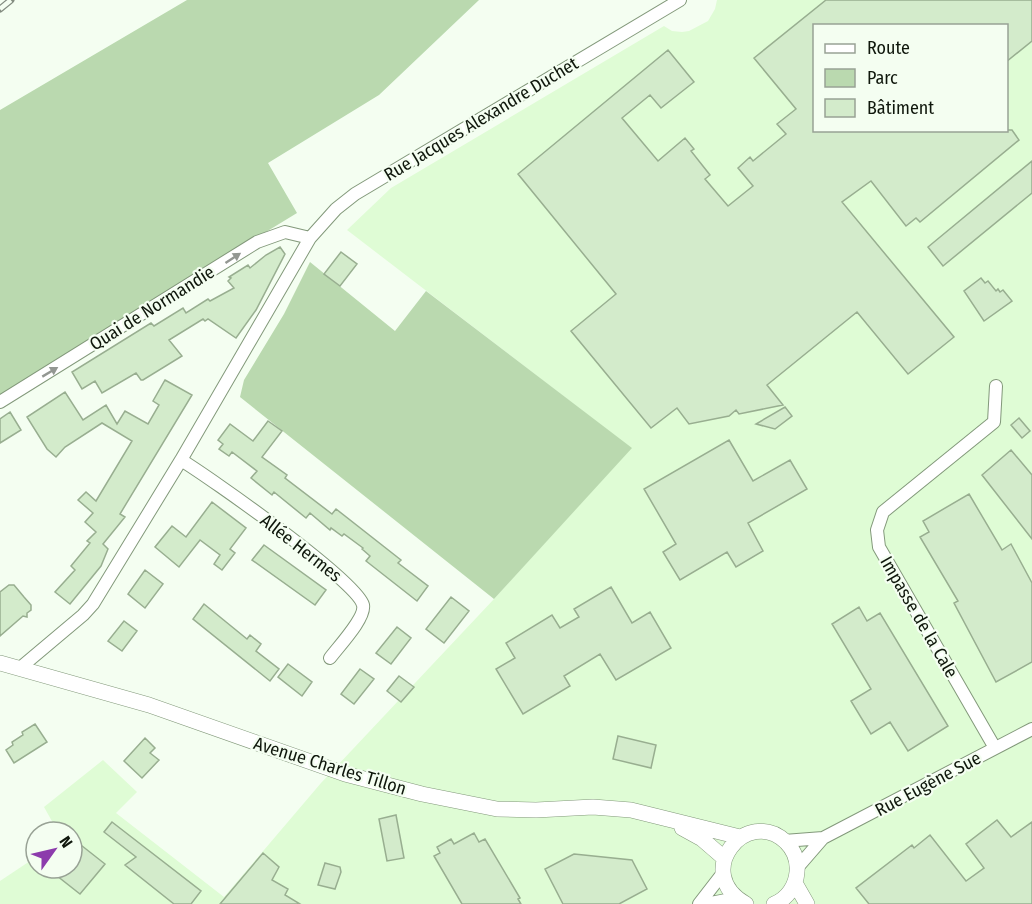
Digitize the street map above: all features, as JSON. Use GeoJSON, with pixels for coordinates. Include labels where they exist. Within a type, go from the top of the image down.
{"type":"FeatureCollection","features":[{"type":"Feature","properties":{"kind":"street","name":"Rue Jacques Alexandre Duchet"},"geometry":{"type":"LineString","coordinates":[[20,668],[93,604],[181,460],[310,238],[336,209],[356,194],[680,0]]}},
{"type":"Feature","properties":{"kind":"street","name":"Quai de Normandie"},"geometry":{"type":"LineString","coordinates":[[0,402],[257,242],[285,232],[310,238]]}},
{"type":"Feature","properties":{"kind":"street","name":"Impasse de la Cale"},"geometry":{"type":"LineString","coordinates":[[995,748],[879,547],[877,530],[883,512],[994,422],[996,386]]}},
{"type":"Feature","properties":{"kind":"street","name":"Allée Hermes"},"geometry":{"type":"LineString","coordinates":[[181,460],[215,482],[352,588],[363,605],[363,615],[330,658]]}},
{"type":"Feature","properties":{"kind":"street","name":"Avenue Charles Tillon"},"geometry":{"type":"LineString","coordinates":[[0,663],[149,705],[377,784],[497,808],[536,810],[593,807],[631,810],[740,837]]}},
{"type":"Feature","properties":{"kind":"street","name":"Rue Eugène Sue"},"geometry":{"type":"LineString","coordinates":[[784,841],[823,838],[1032,729]]}},
{"type":"Feature","properties":{"kind":"street","name":"Avenue Charles Tillon"},"geometry":{"type":"LineString","coordinates":[[669,820],[702,839],[723,865]]}},
{"type":"Feature","properties":{"kind":"street"},"geometry":{"type":"LineString","coordinates":[[699,904],[723,865],[728,849],[740,837],[759,832],[770,833],[784,841],[794,853],[796,875],[807,904]]}},
{"type":"Feature","properties":{"kind":"street","name":"Rue Eugène Sue"},"geometry":{"type":"LineString","coordinates":[[796,875],[823,838]]}},
{"type":"Feature","properties":{"kind":"street"},"geometry":{"type":"LineString","coordinates":[[723,865],[729,890],[741,901]]}},
{"type":"Feature","properties":{"kind":"street"},"geometry":{"type":"LineString","coordinates":[[777,904],[785,898],[796,875]]}},
{"type":"Feature","properties":{"kind":"street"},"geometry":{"type":"LineString","coordinates":[[706,904],[741,901]]}},
{"type":"Feature","properties":{"kind":"shaded area"},"geometry":{"type":"Polygon","coordinates":[[[717,0],[1032,0],[1032,904],[0,904],[0,881],[24,865],[24,880],[84,880],[84,820],[51,820],[44,807],[103,760],[137,792],[116,813],[224,897],[321,783],[494,599],[631,448],[347,230],[391,188],[664,26],[672,31],[689,31],[708,21],[717,0]]]}},
{"type":"Feature","properties":{"kind":"green space"},"geometry":{"type":"Polygon","coordinates":[[[187,0],[479,0],[379,95],[268,163],[297,213],[0,395],[0,110],[187,0]]]}},
{"type":"Feature","properties":{"kind":"green space"},"geometry":{"type":"Polygon","coordinates":[[[310,262],[395,331],[426,291],[632,448],[494,599],[240,397],[244,380],[284,314],[310,262]]]}},
{"type":"Feature","properties":{"kind":"building"},"geometry":{"type":"Polygon","coordinates":[[[826,0],[1032,0],[1032,41],[1008,60],[1008,24],[813,24],[813,132],[1008,132],[1012,130],[1019,140],[920,222],[916,218],[906,226],[871,181],[842,202],[954,337],[908,374],[857,312],[767,385],[783,405],[739,414],[736,410],[729,416],[689,424],[677,408],[651,428],[571,331],[616,294],[518,174],[668,50],[694,82],[661,108],[650,95],[622,118],[658,161],[685,138],[694,149],[691,151],[710,175],[705,179],[728,206],[753,186],[738,168],[750,157],[753,161],[786,134],[777,124],[796,109],[754,58],[826,0]]]}},
{"type":"Feature","properties":{"kind":"building"},"geometry":{"type":"Polygon","coordinates":[[[1032,161],[1032,193],[943,266],[928,247],[1032,161]]]}},
{"type":"Feature","properties":{"kind":"building"},"geometry":{"type":"Polygon","coordinates":[[[280,247],[285,254],[256,310],[236,338],[208,319],[205,321],[203,319],[169,340],[182,356],[143,380],[136,373],[102,393],[95,381],[82,389],[72,372],[151,323],[154,326],[183,308],[186,313],[208,299],[210,301],[234,288],[228,281],[231,278],[229,277],[248,265],[250,268],[280,247]]]}},
{"type":"Feature","properties":{"kind":"building"},"geometry":{"type":"Polygon","coordinates":[[[341,252],[357,264],[340,286],[324,274],[341,252]]]}},
{"type":"Feature","properties":{"kind":"building"},"geometry":{"type":"Polygon","coordinates":[[[981,278],[985,283],[988,281],[996,291],[1003,290],[1012,301],[984,321],[964,291],[981,278]]]}},
{"type":"Feature","properties":{"kind":"building"},"geometry":{"type":"Polygon","coordinates":[[[165,380],[192,395],[120,514],[125,517],[103,544],[108,549],[101,566],[70,604],[55,592],[75,570],[71,566],[90,543],[87,541],[96,532],[85,522],[93,513],[78,500],[86,492],[96,501],[132,441],[102,423],[65,447],[56,457],[47,449],[27,417],[65,392],[83,420],[106,405],[117,424],[125,411],[148,424],[159,405],[153,401],[165,380]]]}},
{"type":"Feature","properties":{"kind":"building"},"geometry":{"type":"Polygon","coordinates":[[[785,407],[792,416],[775,429],[756,424],[785,407]]]}},
{"type":"Feature","properties":{"kind":"building"},"geometry":{"type":"Polygon","coordinates":[[[10,412],[21,430],[0,443],[0,419],[10,412]]]}},
{"type":"Feature","properties":{"kind":"building"},"geometry":{"type":"Polygon","coordinates":[[[1019,418],[1030,431],[1022,438],[1011,425],[1019,418]]]}},
{"type":"Feature","properties":{"kind":"building"},"geometry":{"type":"Polygon","coordinates":[[[268,421],[282,431],[262,457],[287,475],[285,478],[332,514],[336,509],[401,560],[398,563],[428,586],[417,601],[366,561],[370,556],[363,548],[344,534],[342,536],[331,528],[330,530],[310,513],[306,518],[274,492],[272,495],[251,478],[257,471],[232,452],[229,456],[219,449],[223,444],[218,440],[230,424],[253,441],[268,421]]]}},
{"type":"Feature","properties":{"kind":"building"},"geometry":{"type":"Polygon","coordinates":[[[729,440],[753,481],[790,460],[807,489],[748,523],[763,551],[736,567],[727,552],[680,580],[663,552],[676,544],[644,489],[729,440]]]}},
{"type":"Feature","properties":{"kind":"building"},"geometry":{"type":"Polygon","coordinates":[[[1011,450],[1032,475],[1032,539],[982,475],[1011,450]]]}},
{"type":"Feature","properties":{"kind":"building"},"geometry":{"type":"Polygon","coordinates":[[[969,494],[1002,550],[1011,544],[1032,583],[1032,662],[996,682],[954,603],[958,601],[920,537],[929,532],[923,521],[969,494]]]}},
{"type":"Feature","properties":{"kind":"building"},"geometry":{"type":"Polygon","coordinates":[[[212,502],[246,528],[230,549],[235,553],[222,570],[214,564],[220,555],[200,540],[179,567],[155,547],[172,526],[186,537],[212,502]]]}},
{"type":"Feature","properties":{"kind":"building"},"geometry":{"type":"Polygon","coordinates":[[[264,545],[326,590],[315,605],[252,560],[264,545]]]}},
{"type":"Feature","properties":{"kind":"building"},"geometry":{"type":"Polygon","coordinates":[[[145,570],[163,584],[145,608],[128,594],[145,570]]]}},
{"type":"Feature","properties":{"kind":"building"},"geometry":{"type":"Polygon","coordinates":[[[9,585],[14,585],[31,605],[31,610],[27,613],[27,617],[23,616],[0,636],[0,592],[9,585]]]}},
{"type":"Feature","properties":{"kind":"building"},"geometry":{"type":"Polygon","coordinates":[[[611,587],[632,623],[650,612],[671,648],[616,680],[600,654],[564,676],[570,686],[523,714],[496,669],[515,658],[506,643],[552,615],[560,628],[579,617],[574,609],[611,587]]]}},
{"type":"Feature","properties":{"kind":"building"},"geometry":{"type":"Polygon","coordinates":[[[451,597],[469,611],[444,643],[426,629],[451,597]]]}},
{"type":"Feature","properties":{"kind":"building"},"geometry":{"type":"Polygon","coordinates":[[[204,604],[247,639],[250,635],[261,644],[256,651],[279,669],[270,681],[193,619],[204,604]]]}},
{"type":"Feature","properties":{"kind":"building"},"geometry":{"type":"Polygon","coordinates":[[[859,607],[867,621],[880,613],[948,726],[908,751],[890,722],[871,734],[851,701],[871,689],[832,624],[859,607]]]}},
{"type":"Feature","properties":{"kind":"building"},"geometry":{"type":"Polygon","coordinates":[[[124,621],[137,631],[122,651],[108,641],[124,621]]]}},
{"type":"Feature","properties":{"kind":"building"},"geometry":{"type":"Polygon","coordinates":[[[397,627],[411,638],[391,664],[376,653],[397,627]]]}},
{"type":"Feature","properties":{"kind":"building"},"geometry":{"type":"Polygon","coordinates":[[[288,664],[312,682],[302,696],[278,677],[288,664]]]}},
{"type":"Feature","properties":{"kind":"building"},"geometry":{"type":"Polygon","coordinates":[[[360,669],[374,679],[354,704],[341,694],[360,669]]]}},
{"type":"Feature","properties":{"kind":"building"},"geometry":{"type":"Polygon","coordinates":[[[399,676],[414,687],[401,702],[387,691],[399,676]]]}},
{"type":"Feature","properties":{"kind":"building"},"geometry":{"type":"Polygon","coordinates":[[[35,724],[47,742],[14,763],[6,750],[13,745],[12,742],[23,735],[22,732],[35,724]]]}},
{"type":"Feature","properties":{"kind":"building"},"geometry":{"type":"Polygon","coordinates":[[[618,736],[656,745],[651,768],[613,759],[618,736]]]}},
{"type":"Feature","properties":{"kind":"building"},"geometry":{"type":"Polygon","coordinates":[[[145,738],[155,748],[150,753],[159,760],[142,778],[124,761],[145,738]]]}},
{"type":"Feature","properties":{"kind":"building"},"geometry":{"type":"Polygon","coordinates":[[[396,815],[404,858],[387,861],[379,819],[396,815]]]}},
{"type":"Feature","properties":{"kind":"building"},"geometry":{"type":"Polygon","coordinates":[[[997,820],[1011,837],[1032,822],[1032,904],[869,904],[856,888],[912,845],[914,848],[930,835],[966,881],[984,868],[966,844],[997,820]]]}},
{"type":"Feature","properties":{"kind":"building"},"geometry":{"type":"Polygon","coordinates":[[[112,822],[201,891],[191,904],[174,904],[125,865],[136,857],[104,832],[112,822]]]}},
{"type":"Feature","properties":{"kind":"building"},"geometry":{"type":"Polygon","coordinates":[[[474,833],[479,842],[485,839],[520,898],[518,899],[521,904],[462,904],[434,856],[440,853],[437,847],[451,839],[454,844],[474,833]]]}},
{"type":"Feature","properties":{"kind":"building"},"geometry":{"type":"Polygon","coordinates":[[[84,847],[105,864],[80,894],[62,880],[84,880],[84,847]]]}},
{"type":"Feature","properties":{"kind":"building"},"geometry":{"type":"Polygon","coordinates":[[[263,853],[279,867],[272,880],[288,889],[285,895],[300,904],[220,904],[263,853]]]}},
{"type":"Feature","properties":{"kind":"building"},"geometry":{"type":"Polygon","coordinates":[[[574,854],[632,860],[647,889],[619,904],[563,904],[545,869],[574,854]]]}},
{"type":"Feature","properties":{"kind":"building"},"geometry":{"type":"Polygon","coordinates":[[[325,863],[340,867],[341,872],[335,889],[318,885],[325,863]]]}},
{"type":"Feature","properties":{"kind":"railway"},"geometry":{"type":"LineString","coordinates":[[0,9],[11,0]]}}]}
